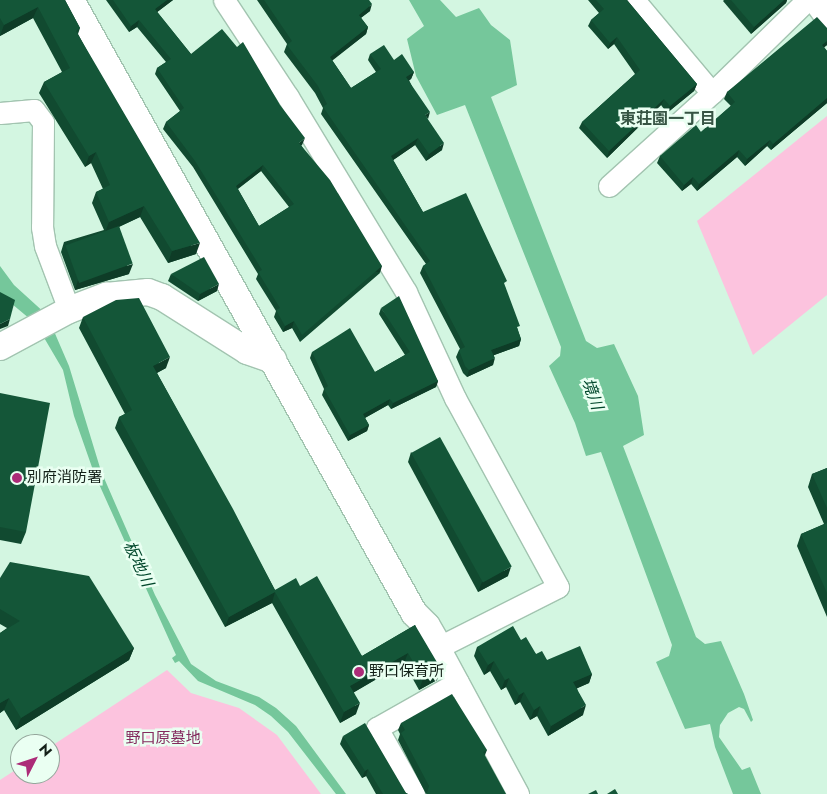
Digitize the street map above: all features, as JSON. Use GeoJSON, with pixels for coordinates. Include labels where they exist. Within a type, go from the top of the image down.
{"type":"FeatureCollection","features":[{"type":"Feature","properties":{"kind":"street"},"geometry":{"type":"LineString","coordinates":[[71,0],[414,613],[427,626],[439,647],[518,794]]}},
{"type":"Feature","properties":{"kind":"street"},"geometry":{"type":"LineString","coordinates":[[224,0],[288,98],[406,292],[454,398],[558,587],[439,647]]}},
{"type":"Feature","properties":{"kind":"street"},"geometry":{"type":"LineString","coordinates":[[634,0],[712,93]]}},
{"type":"Feature","properties":{"kind":"street"},"geometry":{"type":"LineString","coordinates":[[609,186],[712,93],[819,4]]}},
{"type":"Feature","properties":{"kind":"street"},"geometry":{"type":"LineString","coordinates":[[7,112],[34,110],[43,122],[42,227],[61,314]]}},
{"type":"Feature","properties":{"kind":"street"},"geometry":{"type":"LineString","coordinates":[[0,347],[61,314],[106,296],[148,292],[162,297],[247,351],[273,360]]}},
{"type":"Feature","properties":{"kind":"street"},"geometry":{"type":"LineString","coordinates":[[414,794],[377,728],[458,682]]}},
{"type":"Feature","properties":{"kind":"green space"},"geometry":{"type":"Polygon","coordinates":[[[827,116],[827,295],[753,355],[697,221],[827,116]]]}},
{"type":"Feature","properties":{"kind":"green space","name":"野口原墓地"},"geometry":{"type":"Polygon","coordinates":[[[167,670],[191,693],[239,708],[277,735],[321,794],[0,794],[0,780],[10,774],[10,784],[60,784],[60,740],[167,670]]]}},
{"type":"Feature","properties":{"kind":"water","name":"境川"},"geometry":{"type":"Polygon","coordinates":[[[409,0],[440,0],[456,17],[479,8],[491,25],[510,40],[517,85],[491,97],[586,341],[597,348],[614,344],[638,396],[644,435],[623,446],[696,637],[705,644],[721,641],[744,694],[753,720],[751,722],[744,709],[739,707],[728,713],[720,725],[719,737],[742,770],[750,767],[761,794],[733,794],[715,747],[710,724],[685,729],[656,662],[669,656],[672,645],[601,452],[586,456],[575,423],[549,366],[560,356],[561,347],[465,105],[437,115],[416,76],[407,39],[424,26],[409,0]]]}},
{"type":"Feature","properties":{"kind":"water","name":"板地川"},"geometry":{"type":"Polygon","coordinates":[[[0,266],[14,285],[47,315],[69,366],[101,471],[155,595],[191,664],[216,681],[259,697],[276,708],[296,726],[346,794],[336,794],[288,732],[271,716],[255,705],[198,681],[179,661],[175,663],[172,658],[176,655],[94,473],[74,416],[63,370],[36,324],[0,294],[0,266]]]}},
{"type":"Feature","properties":{"kind":"building"},"geometry":{"type":"Polygon","coordinates":[[[0,0],[65,0],[80,28],[76,31],[200,243],[172,251],[144,206],[109,222],[96,192],[110,185],[96,152],[89,156],[44,82],[70,68],[38,7],[4,25],[0,18],[0,0]]]}},
{"type":"Feature","properties":{"kind":"building"},"geometry":{"type":"Polygon","coordinates":[[[113,0],[167,0],[155,9],[191,54],[222,29],[237,47],[243,42],[280,105],[305,138],[299,143],[330,180],[382,266],[302,335],[294,321],[285,326],[276,310],[280,308],[258,272],[262,270],[195,161],[166,122],[184,108],[157,68],[171,59],[139,20],[131,26],[113,0]],[[263,165],[236,186],[259,226],[294,204],[263,165]]]}},
{"type":"Feature","properties":{"kind":"building"},"geometry":{"type":"Polygon","coordinates":[[[264,0],[369,0],[372,4],[359,15],[368,27],[330,57],[351,88],[381,69],[370,54],[384,45],[394,60],[402,54],[414,72],[406,77],[430,112],[425,115],[444,143],[429,154],[418,138],[391,156],[423,212],[466,193],[507,281],[504,283],[520,326],[517,327],[521,339],[491,350],[495,358],[469,370],[465,366],[459,350],[465,347],[423,266],[430,261],[323,107],[327,104],[318,86],[287,45],[292,41],[264,0]]]}},
{"type":"Feature","properties":{"kind":"building"},"geometry":{"type":"Polygon","coordinates":[[[596,0],[627,0],[697,84],[670,106],[664,99],[609,151],[582,122],[640,70],[617,37],[610,43],[591,20],[604,9],[596,0]]]}},
{"type":"Feature","properties":{"kind":"building"},"geometry":{"type":"Polygon","coordinates":[[[731,0],[784,0],[754,27],[731,0]]]}},
{"type":"Feature","properties":{"kind":"building"},"geometry":{"type":"Polygon","coordinates":[[[817,17],[827,28],[827,41],[822,45],[827,51],[827,98],[773,144],[770,140],[747,159],[739,150],[699,184],[693,177],[684,185],[660,156],[696,125],[701,132],[735,102],[727,92],[817,17]]]}},
{"type":"Feature","properties":{"kind":"building"},"geometry":{"type":"Polygon","coordinates":[[[119,226],[133,264],[79,283],[65,245],[119,226]]]}},
{"type":"Feature","properties":{"kind":"building"},"geometry":{"type":"Polygon","coordinates":[[[204,257],[219,284],[200,294],[171,274],[204,257]]]}},
{"type":"Feature","properties":{"kind":"building"},"geometry":{"type":"Polygon","coordinates":[[[0,292],[15,300],[10,319],[0,324],[0,292]]]}},
{"type":"Feature","properties":{"kind":"building"},"geometry":{"type":"Polygon","coordinates":[[[399,296],[438,381],[393,403],[390,399],[363,414],[369,425],[350,435],[324,389],[328,386],[312,352],[350,328],[375,372],[410,352],[381,308],[399,296]]]}},
{"type":"Feature","properties":{"kind":"building"},"geometry":{"type":"Polygon","coordinates":[[[139,298],[170,357],[153,366],[233,509],[275,590],[296,578],[300,586],[317,576],[362,656],[415,625],[441,669],[423,679],[408,653],[350,686],[360,703],[344,712],[275,592],[229,617],[119,417],[132,410],[83,317],[116,300],[139,298]]]}},
{"type":"Feature","properties":{"kind":"building","name":"別府消防署"},"geometry":{"type":"Polygon","coordinates":[[[0,393],[50,403],[26,532],[0,527],[0,393]]]}},
{"type":"Feature","properties":{"kind":"building"},"geometry":{"type":"Polygon","coordinates":[[[440,437],[512,566],[483,582],[411,453],[440,437]]]}},
{"type":"Feature","properties":{"kind":"building"},"geometry":{"type":"Polygon","coordinates":[[[827,468],[827,508],[812,474],[827,468]]]}},
{"type":"Feature","properties":{"kind":"building"},"geometry":{"type":"Polygon","coordinates":[[[827,523],[827,593],[801,534],[827,523]]]}},
{"type":"Feature","properties":{"kind":"building"},"geometry":{"type":"Polygon","coordinates":[[[10,562],[89,576],[134,648],[21,718],[9,698],[0,703],[0,633],[20,621],[0,609],[0,578],[10,562]]]}},
{"type":"Feature","properties":{"kind":"building"},"geometry":{"type":"Polygon","coordinates":[[[513,626],[521,640],[526,637],[536,654],[542,651],[547,660],[580,646],[592,674],[573,682],[586,705],[551,726],[540,706],[534,710],[524,692],[519,695],[509,678],[505,680],[494,661],[488,665],[477,647],[513,626]]]}},
{"type":"Feature","properties":{"kind":"building"},"geometry":{"type":"Polygon","coordinates":[[[452,694],[487,750],[483,752],[506,794],[426,794],[429,786],[401,733],[405,730],[401,723],[452,694]]]}},
{"type":"Feature","properties":{"kind":"building"},"geometry":{"type":"Polygon","coordinates":[[[365,723],[408,794],[383,794],[368,769],[365,771],[343,736],[365,723]]]}},
{"type":"Feature","properties":{"kind":"building"},"geometry":{"type":"Polygon","coordinates":[[[615,789],[618,794],[607,794],[615,789]]]}},
{"type":"Feature","properties":{"kind":"building"},"geometry":{"type":"Polygon","coordinates":[[[596,790],[598,794],[588,794],[596,790]]]}},
{"type":"Feature","properties":{"kind":"place","name":"別府消防署"},"geometry":{"type":"Point","coordinates":[17,478]}},
{"type":"Feature","properties":{"kind":"place","name":"野口保育所"},"geometry":{"type":"Point","coordinates":[359,672]}},
{"type":"Feature","properties":{"kind":"district","name":"東荘園一丁目"},"geometry":{"type":"Point","coordinates":[668,119]}}]}
